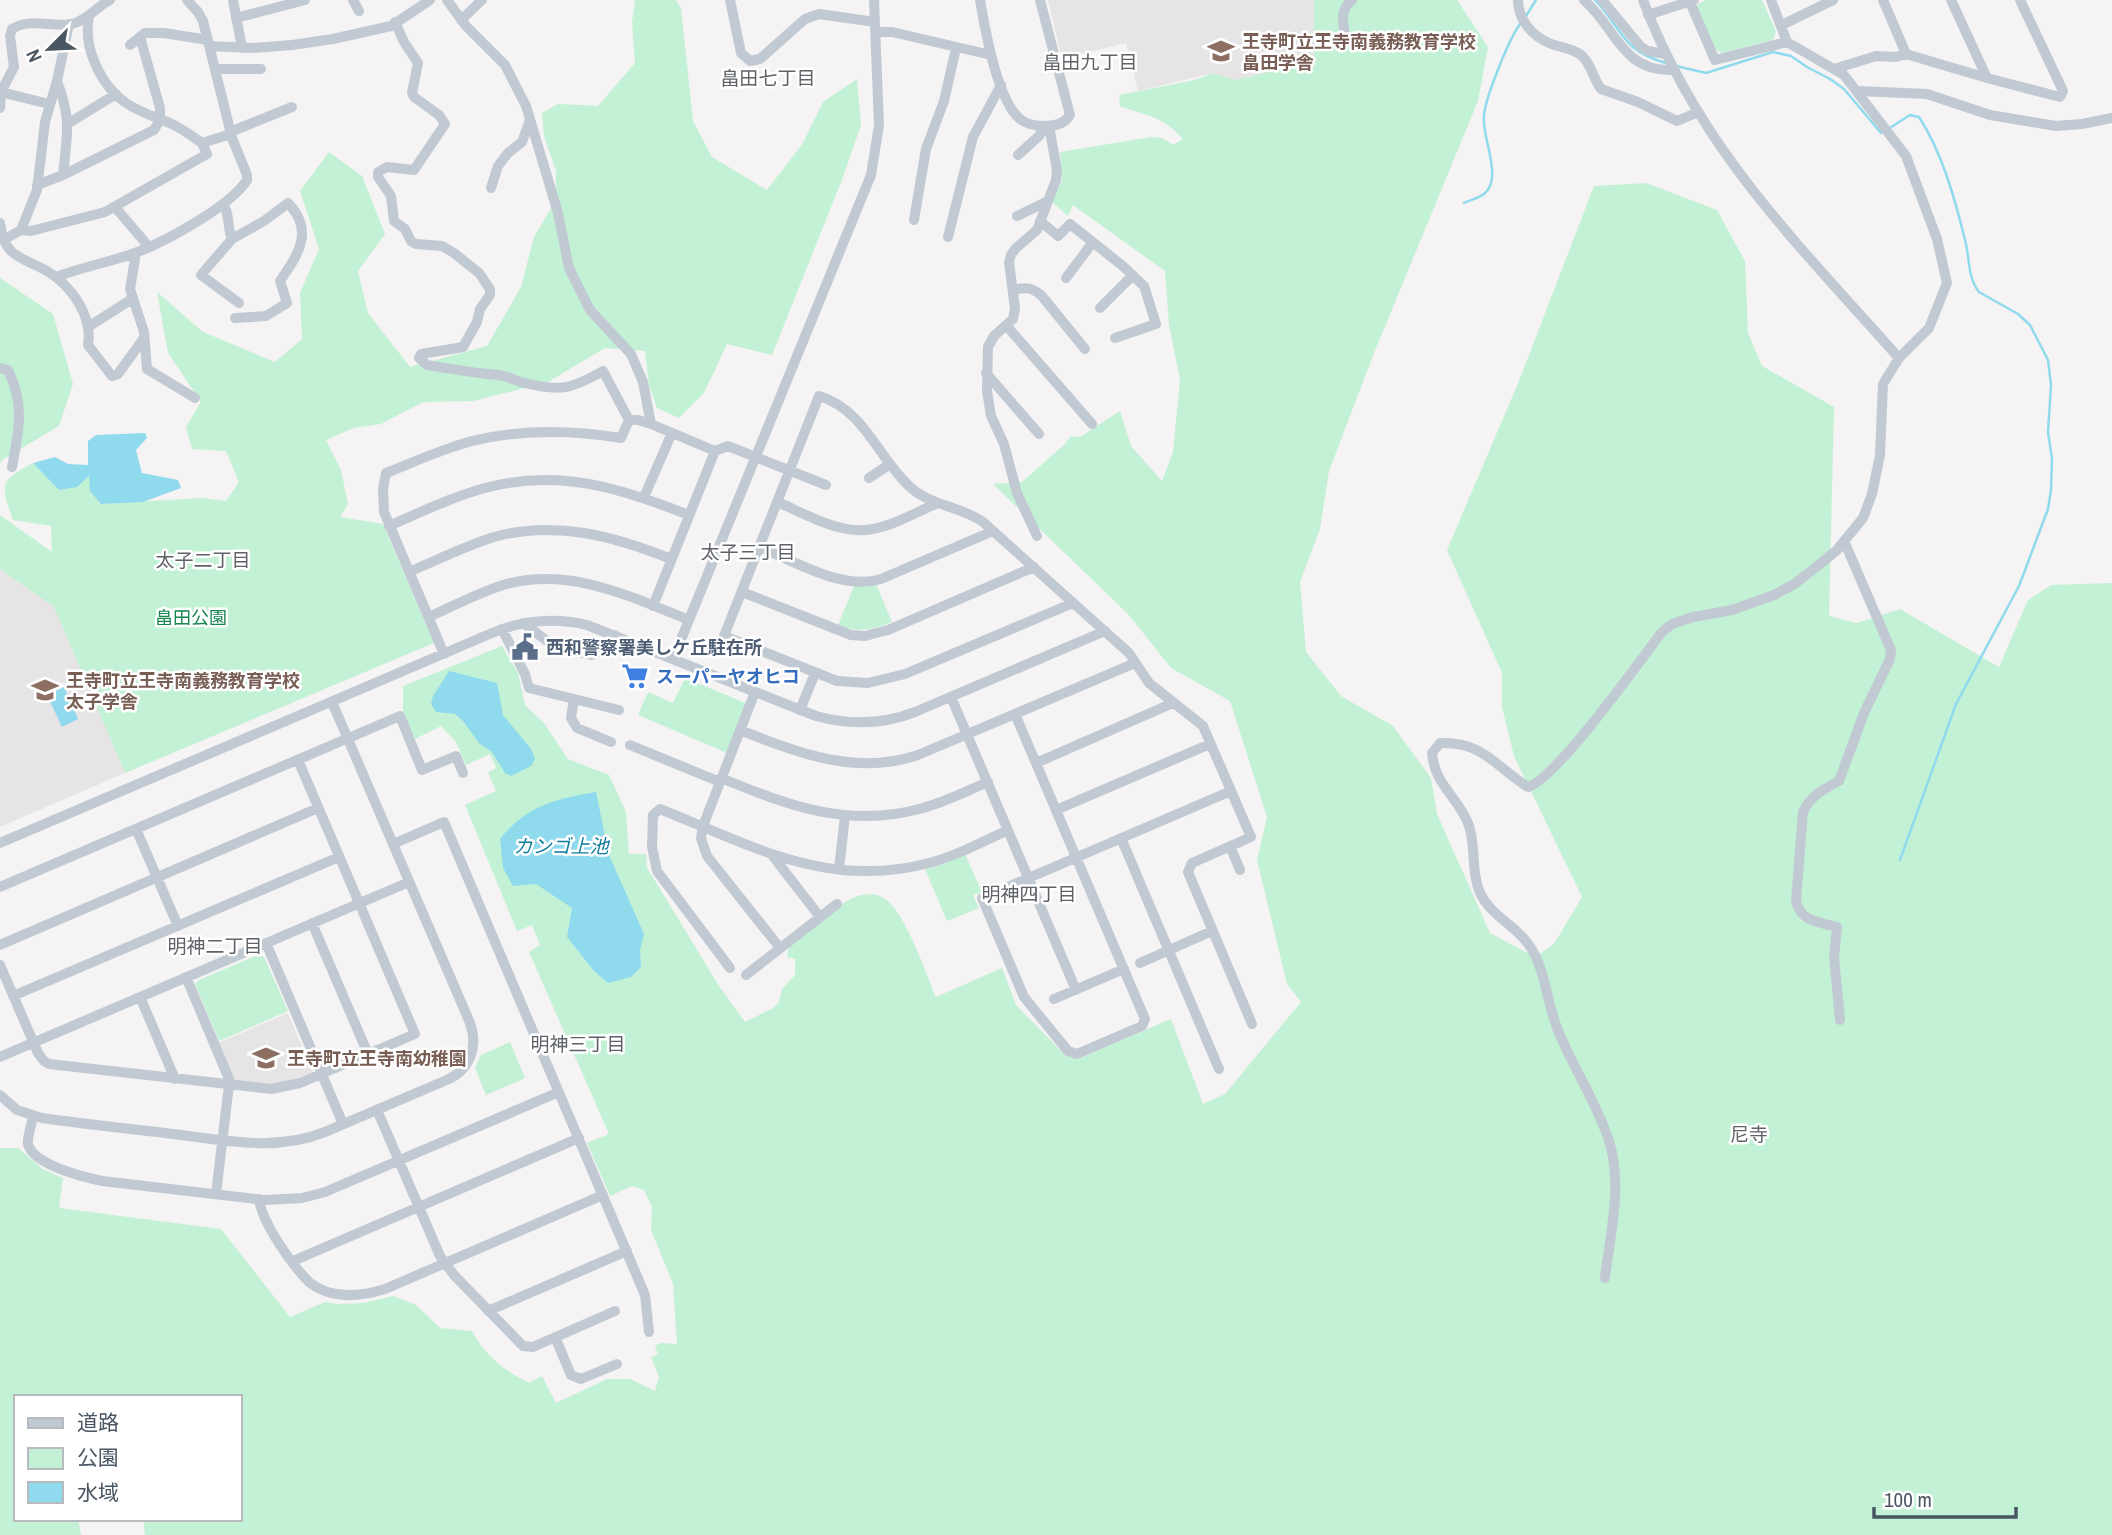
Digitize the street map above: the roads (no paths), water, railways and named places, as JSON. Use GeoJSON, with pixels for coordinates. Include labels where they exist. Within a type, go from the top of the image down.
{"type":"FeatureCollection","features":[{"type":"Feature","properties":{"kind":"street"},"geometry":{"type":"LineString","coordinates":[[3,240],[21,230],[88,218],[115,206],[207,154],[202,143],[173,124],[126,103],[98,69],[92,56],[87,27],[89,17],[97,7],[110,0]]}},
{"type":"Feature","properties":{"kind":"street"},"geometry":{"type":"LineString","coordinates":[[56,277],[149,247],[224,205],[247,180],[230,133],[209,43],[198,12],[187,0]]}},
{"type":"Feature","properties":{"kind":"street"},"geometry":{"type":"LineString","coordinates":[[233,0],[242,48]]}},
{"type":"Feature","properties":{"kind":"street"},"geometry":{"type":"LineString","coordinates":[[236,18],[302,0]]}},
{"type":"Feature","properties":{"kind":"street"},"geometry":{"type":"LineString","coordinates":[[353,0],[359,11]]}},
{"type":"Feature","properties":{"kind":"street"},"geometry":{"type":"LineString","coordinates":[[130,45],[145,33],[164,33],[242,48],[292,45],[391,26],[430,0]]}},
{"type":"Feature","properties":{"kind":"street"},"geometry":{"type":"LineString","coordinates":[[447,0],[461,20],[505,65],[526,106],[558,214],[569,268],[590,310],[631,354],[643,382],[651,424]]}},
{"type":"Feature","properties":{"kind":"street"},"geometry":{"type":"LineString","coordinates":[[461,20],[482,0]]}},
{"type":"Feature","properties":{"kind":"street"},"geometry":{"type":"LineString","coordinates":[[730,0],[741,53],[750,61],[760,59],[805,19],[819,14],[991,55]]}},
{"type":"Feature","properties":{"kind":"street"},"geometry":{"type":"LineString","coordinates":[[673,659],[871,175],[879,125],[874,0]]}},
{"type":"Feature","properties":{"kind":"street"},"geometry":{"type":"LineString","coordinates":[[980,0],[991,55],[1015,113],[1030,124],[1045,126],[1063,123],[1070,115],[1040,0]]}},
{"type":"Feature","properties":{"kind":"street"},"geometry":{"type":"LineString","coordinates":[[1346,39],[1342,21],[1343,9],[1352,0]]}},
{"type":"Feature","properties":{"kind":"street"},"geometry":{"type":"LineString","coordinates":[[1518,0],[1522,20],[1549,43],[1579,53],[1601,89],[1638,102],[1677,121],[1696,113]]}},
{"type":"Feature","properties":{"kind":"street"},"geometry":{"type":"LineString","coordinates":[[1584,0],[1629,57],[1659,71],[1673,70]]}},
{"type":"Feature","properties":{"kind":"street"},"geometry":{"type":"LineString","coordinates":[[1602,0],[1640,47],[1666,54]]}},
{"type":"Feature","properties":{"kind":"street"},"geometry":{"type":"LineString","coordinates":[[1643,0],[1673,70],[1696,113],[1752,191],[1899,358]]}},
{"type":"Feature","properties":{"kind":"street"},"geometry":{"type":"LineString","coordinates":[[1605,1278],[1615,1176],[1609,1140],[1556,1024],[1541,971],[1529,946],[1517,930],[1482,898],[1474,878],[1474,850],[1469,826],[1461,807],[1437,777],[1432,753],[1440,743],[1470,746],[1482,751],[1528,787],[1536,784],[1566,755],[1662,632],[1672,624],[1693,617],[1732,610],[1773,595],[1813,571],[1863,519],[1872,494],[1880,455],[1883,384],[1899,358],[1929,328],[1947,282],[1937,239],[1906,156],[1843,75],[1787,42],[1771,0]]}},
{"type":"Feature","properties":{"kind":"street"},"geometry":{"type":"LineString","coordinates":[[1782,25],[1833,0]]}},
{"type":"Feature","properties":{"kind":"street"},"geometry":{"type":"LineString","coordinates":[[1883,0],[1906,54]]}},
{"type":"Feature","properties":{"kind":"street"},"geometry":{"type":"LineString","coordinates":[[1951,0],[1987,78]]}},
{"type":"Feature","properties":{"kind":"street"},"geometry":{"type":"LineString","coordinates":[[1834,69],[1876,56],[1896,57],[1906,54],[2060,97],[2063,91],[2020,0]]}},
{"type":"Feature","properties":{"kind":"street"},"geometry":{"type":"LineString","coordinates":[[1648,15],[1691,1],[1715,60],[1787,42]]}},
{"type":"Feature","properties":{"kind":"street"},"geometry":{"type":"LineString","coordinates":[[0,108],[1,92],[14,66],[10,36],[12,29],[33,23],[69,24],[89,17]]}},
{"type":"Feature","properties":{"kind":"street"},"geometry":{"type":"LineString","coordinates":[[395,22],[418,63],[412,93],[439,115],[445,124],[414,170],[387,167],[377,172],[391,196],[392,217],[405,229],[411,241],[416,244],[442,246],[454,253],[472,267],[491,289],[466,343],[454,350],[421,354],[419,358],[427,365],[500,375],[552,389],[576,386],[603,371],[629,420]]}},
{"type":"Feature","properties":{"kind":"street"},"geometry":{"type":"LineString","coordinates":[[21,230],[37,185],[44,122],[57,81],[69,24]]}},
{"type":"Feature","properties":{"kind":"street"},"geometry":{"type":"LineString","coordinates":[[37,185],[154,130],[160,120],[160,108],[140,37]]}},
{"type":"Feature","properties":{"kind":"street"},"geometry":{"type":"LineString","coordinates":[[914,220],[926,149],[944,101],[956,48]]}},
{"type":"Feature","properties":{"kind":"street"},"geometry":{"type":"LineString","coordinates":[[215,69],[261,69]]}},
{"type":"Feature","properties":{"kind":"street"},"geometry":{"type":"LineString","coordinates":[[57,81],[69,123],[63,175]]}},
{"type":"Feature","properties":{"kind":"street"},"geometry":{"type":"LineString","coordinates":[[948,237],[973,136],[1002,85]]}},
{"type":"Feature","properties":{"kind":"street"},"geometry":{"type":"LineString","coordinates":[[1858,91],[1927,94],[1990,114],[2056,126],[2112,118]]}},
{"type":"Feature","properties":{"kind":"street"},"geometry":{"type":"LineString","coordinates":[[1,92],[49,104]]}},
{"type":"Feature","properties":{"kind":"street"},"geometry":{"type":"LineString","coordinates":[[69,123],[116,94]]}},
{"type":"Feature","properties":{"kind":"street"},"geometry":{"type":"LineString","coordinates":[[202,143],[292,107]]}},
{"type":"Feature","properties":{"kind":"street"},"geometry":{"type":"LineString","coordinates":[[491,188],[498,166],[508,153],[522,142],[530,120]]}},
{"type":"Feature","properties":{"kind":"street"},"geometry":{"type":"LineString","coordinates":[[1018,155],[1040,135],[1045,126]]}},
{"type":"Feature","properties":{"kind":"street"},"geometry":{"type":"LineString","coordinates":[[1037,536],[1017,493],[1004,444],[993,422],[986,373],[988,347],[994,336],[1013,319],[1014,290],[1010,255],[1037,230],[1056,180],[1057,170],[1045,126]]}},
{"type":"Feature","properties":{"kind":"street"},"geometry":{"type":"LineString","coordinates":[[1017,216],[1046,202]]}},
{"type":"Feature","properties":{"kind":"street"},"geometry":{"type":"LineString","coordinates":[[235,318],[266,316],[287,303],[280,281],[300,248],[300,222],[288,203],[273,216],[232,239],[201,275],[239,303]]}},
{"type":"Feature","properties":{"kind":"street"},"geometry":{"type":"LineString","coordinates":[[224,205],[229,217],[228,227],[232,239]]}},
{"type":"Feature","properties":{"kind":"street"},"geometry":{"type":"LineString","coordinates":[[115,206],[149,247]]}},
{"type":"Feature","properties":{"kind":"street"},"geometry":{"type":"LineString","coordinates":[[1040,221],[1058,236],[1070,224],[1144,286],[1156,324],[1115,338]]}},
{"type":"Feature","properties":{"kind":"street"},"geometry":{"type":"LineString","coordinates":[[0,223],[3,240],[17,258],[56,277],[78,302],[88,327],[88,345],[112,376],[117,374],[144,338]]}},
{"type":"Feature","properties":{"kind":"street"},"geometry":{"type":"LineString","coordinates":[[1066,278],[1093,242]]}},
{"type":"Feature","properties":{"kind":"street"},"geometry":{"type":"LineString","coordinates":[[136,253],[130,281],[132,299],[141,320],[147,369],[195,398]]}},
{"type":"Feature","properties":{"kind":"street"},"geometry":{"type":"LineString","coordinates":[[1100,307],[1133,275]]}},
{"type":"Feature","properties":{"kind":"street"},"geometry":{"type":"LineString","coordinates":[[1014,290],[1025,287],[1034,289],[1085,349]]}},
{"type":"Feature","properties":{"kind":"street"},"geometry":{"type":"LineString","coordinates":[[88,327],[132,299]]}},
{"type":"Feature","properties":{"kind":"street"},"geometry":{"type":"LineString","coordinates":[[1006,326],[1092,424]]}},
{"type":"Feature","properties":{"kind":"street"},"geometry":{"type":"LineString","coordinates":[[0,368],[8,370],[16,386],[20,413],[12,467]]}},
{"type":"Feature","properties":{"kind":"street"},"geometry":{"type":"LineString","coordinates":[[986,373],[1039,435]]}},
{"type":"Feature","properties":{"kind":"street"},"geometry":{"type":"LineString","coordinates":[[1073,603],[885,681],[848,683],[724,636],[819,396],[837,403],[854,417],[913,490],[938,503],[973,515],[993,531],[1129,653],[1149,684],[1203,726],[1251,837],[1192,863],[1188,872],[1252,1024]]}},
{"type":"Feature","properties":{"kind":"street"},"geometry":{"type":"LineString","coordinates":[[629,420],[651,424],[715,451],[729,446],[826,485]]}},
{"type":"Feature","properties":{"kind":"street"},"geometry":{"type":"LineString","coordinates":[[444,654],[389,526],[383,504],[386,473],[453,446],[491,437],[569,432],[621,438],[629,420]]}},
{"type":"Feature","properties":{"kind":"street"},"geometry":{"type":"LineString","coordinates":[[645,497],[672,433]]}},
{"type":"Feature","properties":{"kind":"street"},"geometry":{"type":"LineString","coordinates":[[653,606],[715,451]]}},
{"type":"Feature","properties":{"kind":"street"},"geometry":{"type":"LineString","coordinates":[[869,478],[890,464]]}},
{"type":"Feature","properties":{"kind":"street"},"geometry":{"type":"LineString","coordinates":[[389,526],[483,489],[528,481],[568,480],[594,484],[645,497],[689,516]]}},
{"type":"Feature","properties":{"kind":"street"},"geometry":{"type":"LineString","coordinates":[[777,502],[843,529],[865,531],[938,503]]}},
{"type":"Feature","properties":{"kind":"street"},"geometry":{"type":"LineString","coordinates":[[409,572],[497,536],[540,530],[603,535],[671,559]]}},
{"type":"Feature","properties":{"kind":"street"},"geometry":{"type":"LineString","coordinates":[[759,547],[840,580],[865,582],[881,579],[993,531]]}},
{"type":"Feature","properties":{"kind":"street"},"geometry":{"type":"LineString","coordinates":[[1840,1020],[1834,957],[1837,927],[1805,918],[1799,912],[1796,901],[1803,812],[1816,793],[1839,781],[1864,713],[1890,659],[1891,650],[1844,541]]}},
{"type":"Feature","properties":{"kind":"street"},"geometry":{"type":"LineString","coordinates":[[741,592],[842,632],[865,636],[888,630],[1034,567]]}},
{"type":"Feature","properties":{"kind":"street"},"geometry":{"type":"LineString","coordinates":[[429,617],[504,585],[536,580],[587,582],[689,620]]}},
{"type":"Feature","properties":{"kind":"street"},"geometry":{"type":"LineString","coordinates":[[0,843],[502,629],[523,623],[556,621],[587,625],[800,710],[839,721],[874,722],[906,716],[1105,631]]}},
{"type":"Feature","properties":{"kind":"street"},"geometry":{"type":"LineString","coordinates":[[551,644],[550,633],[556,621]]}},
{"type":"Feature","properties":{"kind":"street"},"geometry":{"type":"LineString","coordinates":[[523,623],[551,644],[596,655],[611,644],[615,635]]}},
{"type":"Feature","properties":{"kind":"street"},"geometry":{"type":"LineString","coordinates":[[502,629],[528,688],[619,710]]}},
{"type":"Feature","properties":{"kind":"street"},"geometry":{"type":"LineString","coordinates":[[740,730],[808,756],[863,764],[908,759],[1135,663]]}},
{"type":"Feature","properties":{"kind":"street"},"geometry":{"type":"LineString","coordinates":[[800,710],[816,673]]}},
{"type":"Feature","properties":{"kind":"street"},"geometry":{"type":"LineString","coordinates":[[755,692],[703,826],[702,838],[708,856],[780,948]]}},
{"type":"Feature","properties":{"kind":"street"},"geometry":{"type":"LineString","coordinates":[[951,697],[1076,990]]}},
{"type":"Feature","properties":{"kind":"street"},"geometry":{"type":"LineString","coordinates":[[574,699],[571,718],[577,728],[611,742]]}},
{"type":"Feature","properties":{"kind":"street"},"geometry":{"type":"LineString","coordinates":[[0,1095],[18,1110],[33,1116],[260,1144],[284,1143],[306,1139],[377,1110],[455,1076],[468,1063],[473,1049],[470,1023],[332,702]]}},
{"type":"Feature","properties":{"kind":"street"},"geometry":{"type":"LineString","coordinates":[[1035,762],[1173,703]]}},
{"type":"Feature","properties":{"kind":"street"},"geometry":{"type":"LineString","coordinates":[[1015,714],[1035,762],[1056,810],[1076,858],[1145,1019],[1142,1026],[1077,1054],[1068,1051],[1024,998],[982,898],[1076,858],[1231,790]]}},
{"type":"Feature","properties":{"kind":"street"},"geometry":{"type":"LineString","coordinates":[[0,887],[400,716],[422,770],[456,756],[463,773]]}},
{"type":"Feature","properties":{"kind":"street"},"geometry":{"type":"LineString","coordinates":[[1056,810],[1210,744]]}},
{"type":"Feature","properties":{"kind":"street"},"geometry":{"type":"LineString","coordinates":[[629,745],[783,804],[845,816],[910,812],[988,782]]}},
{"type":"Feature","properties":{"kind":"street"},"geometry":{"type":"LineString","coordinates":[[0,965],[40,1058],[49,1064],[271,1090],[322,1074],[415,1034],[298,760]]}},
{"type":"Feature","properties":{"kind":"street"},"geometry":{"type":"LineString","coordinates":[[0,945],[318,808]]}},
{"type":"Feature","properties":{"kind":"street"},"geometry":{"type":"LineString","coordinates":[[730,968],[662,878],[653,857],[653,815],[660,809],[800,864],[878,872],[925,864],[1008,831]]}},
{"type":"Feature","properties":{"kind":"street"},"geometry":{"type":"LineString","coordinates":[[839,869],[845,816]]}},
{"type":"Feature","properties":{"kind":"street"},"geometry":{"type":"LineString","coordinates":[[393,844],[443,822],[645,1295],[649,1332]]}},
{"type":"Feature","properties":{"kind":"street"},"geometry":{"type":"LineString","coordinates":[[136,829],[178,926]]}},
{"type":"Feature","properties":{"kind":"street"},"geometry":{"type":"LineString","coordinates":[[1121,838],[1219,1069]]}},
{"type":"Feature","properties":{"kind":"street"},"geometry":{"type":"LineString","coordinates":[[1230,846],[1240,870]]}},
{"type":"Feature","properties":{"kind":"street"},"geometry":{"type":"LineString","coordinates":[[772,855],[820,917]]}},
{"type":"Feature","properties":{"kind":"street"},"geometry":{"type":"LineString","coordinates":[[13,996],[339,857]]}},
{"type":"Feature","properties":{"kind":"street"},"geometry":{"type":"LineString","coordinates":[[0,1057],[409,882]]}},
{"type":"Feature","properties":{"kind":"street"},"geometry":{"type":"LineString","coordinates":[[746,975],[837,904]]}},
{"type":"Feature","properties":{"kind":"street"},"geometry":{"type":"LineString","coordinates":[[312,923],[368,1054]]}},
{"type":"Feature","properties":{"kind":"street"},"geometry":{"type":"LineString","coordinates":[[1140,962],[1212,931]]}},
{"type":"Feature","properties":{"kind":"street"},"geometry":{"type":"LineString","coordinates":[[266,943],[343,1124]]}},
{"type":"Feature","properties":{"kind":"street"},"geometry":{"type":"LineString","coordinates":[[1054,999],[1124,970]]}},
{"type":"Feature","properties":{"kind":"street"},"geometry":{"type":"LineString","coordinates":[[186,977],[231,1086],[216,1194]]}},
{"type":"Feature","properties":{"kind":"street"},"geometry":{"type":"LineString","coordinates":[[140,997],[175,1079]]}},
{"type":"Feature","properties":{"kind":"street"},"geometry":{"type":"LineString","coordinates":[[33,1116],[28,1146],[41,1158],[65,1171],[102,1181],[259,1199],[290,1200],[315,1195],[559,1092]]}},
{"type":"Feature","properties":{"kind":"street"},"geometry":{"type":"LineString","coordinates":[[377,1110],[445,1264],[527,1348],[615,1311]]}},
{"type":"Feature","properties":{"kind":"street"},"geometry":{"type":"LineString","coordinates":[[293,1261],[579,1138]]}},
{"type":"Feature","properties":{"kind":"street"},"geometry":{"type":"LineString","coordinates":[[259,1199],[260,1210],[269,1228],[302,1275],[316,1288],[341,1296],[363,1295],[385,1289],[603,1195]]}},
{"type":"Feature","properties":{"kind":"street"},"geometry":{"type":"LineString","coordinates":[[488,1311],[626,1251]]}},
{"type":"Feature","properties":{"kind":"street"},"geometry":{"type":"LineString","coordinates":[[555,1337],[571,1375],[582,1379],[617,1364]]}},
{"type":"Feature","properties":{"kind":"water"},"geometry":{"type":"Polygon","coordinates":[[[145,433],[147,438],[136,450],[142,473],[178,480],[181,488],[143,502],[101,504],[90,491],[89,476],[77,487],[59,490],[33,463],[55,457],[68,464],[88,465],[88,441],[96,435],[145,433]]]}},
{"type":"Feature","properties":{"kind":"water"},"geometry":{"type":"Polygon","coordinates":[[[449,671],[497,683],[503,715],[531,749],[535,759],[531,766],[511,776],[505,773],[492,752],[479,743],[463,721],[455,714],[436,712],[431,704],[433,696],[449,671]]]}},
{"type":"Feature","properties":{"kind":"water"},"geometry":{"type":"Polygon","coordinates":[[[64,687],[78,719],[62,727],[47,695],[64,687]]]}},
{"type":"Feature","properties":{"kind":"water","name":"カンゴ上池"},"geometry":{"type":"Polygon","coordinates":[[[596,792],[609,855],[644,934],[640,950],[641,967],[631,977],[608,983],[594,971],[567,937],[572,908],[536,884],[513,886],[503,868],[500,839],[521,818],[543,805],[596,792]]]}},
{"type":"Feature","properties":{"kind":"waterway"},"geometry":{"type":"LineString","coordinates":[[1526,16],[1536,0]]}},
{"type":"Feature","properties":{"kind":"waterway"},"geometry":{"type":"LineString","coordinates":[[1595,0],[1632,46],[1651,58],[1666,63]]}},
{"type":"Feature","properties":{"kind":"waterway"},"geometry":{"type":"LineString","coordinates":[[1464,203],[1484,194],[1490,187],[1492,168],[1484,115],[1499,68],[1520,24]]}},
{"type":"Feature","properties":{"kind":"waterway"},"geometry":{"type":"LineString","coordinates":[[1676,66],[1706,73],[1773,52],[1791,56],[1844,89],[1881,133],[1883,132]]}},
{"type":"Feature","properties":{"kind":"waterway"},"geometry":{"type":"LineString","coordinates":[[1888,129],[1910,115],[1919,117],[1947,176],[1967,246],[1975,286],[1979,292],[2018,314],[2030,325],[2048,360],[2051,385],[2048,432],[2052,459],[2048,509],[2019,586],[1956,704],[1900,860]]}},
{"type":"Feature","properties":{"kind":"place","name":"王寺町立王寺南義務教育学校 畠田学舎"},"geometry":{"type":"Point","coordinates":[1221,51]}},
{"type":"Feature","properties":{"kind":"place","name":"西和警察署美しケ丘駐在所"},"geometry":{"type":"Point","coordinates":[525,647]}},
{"type":"Feature","properties":{"kind":"place","name":"スーパーヤオヒコ"},"geometry":{"type":"Point","coordinates":[635,676]}},
{"type":"Feature","properties":{"kind":"place","name":"王寺町立王寺南義務教育学校 太子学舎"},"geometry":{"type":"Point","coordinates":[45,690]}},
{"type":"Feature","properties":{"kind":"place","name":"王寺町立王寺南幼稚園"},"geometry":{"type":"Point","coordinates":[266,1058]}},
{"type":"Feature","properties":{"kind":"district","name":"畠田九丁目"},"geometry":{"type":"Point","coordinates":[1090,62]}},
{"type":"Feature","properties":{"kind":"district","name":"畠田七丁目"},"geometry":{"type":"Point","coordinates":[768,78]}},
{"type":"Feature","properties":{"kind":"district","name":"太子三丁目"},"geometry":{"type":"Point","coordinates":[748,552]}},
{"type":"Feature","properties":{"kind":"district","name":"太子二丁目"},"geometry":{"type":"Point","coordinates":[203,560]}},
{"type":"Feature","properties":{"kind":"district","name":"明神四丁目"},"geometry":{"type":"Point","coordinates":[1029,894]}},
{"type":"Feature","properties":{"kind":"district","name":"明神二丁目"},"geometry":{"type":"Point","coordinates":[215,946]}},
{"type":"Feature","properties":{"kind":"district","name":"明神三丁目"},"geometry":{"type":"Point","coordinates":[578,1044]}},
{"type":"Feature","properties":{"kind":"district","name":"尼寺"},"geometry":{"type":"Point","coordinates":[1749,1134]}},
{"type":"Feature","properties":{"kind":"park label","name":"畠田公園"},"geometry":{"type":"Point","coordinates":[191,617]}}]}
